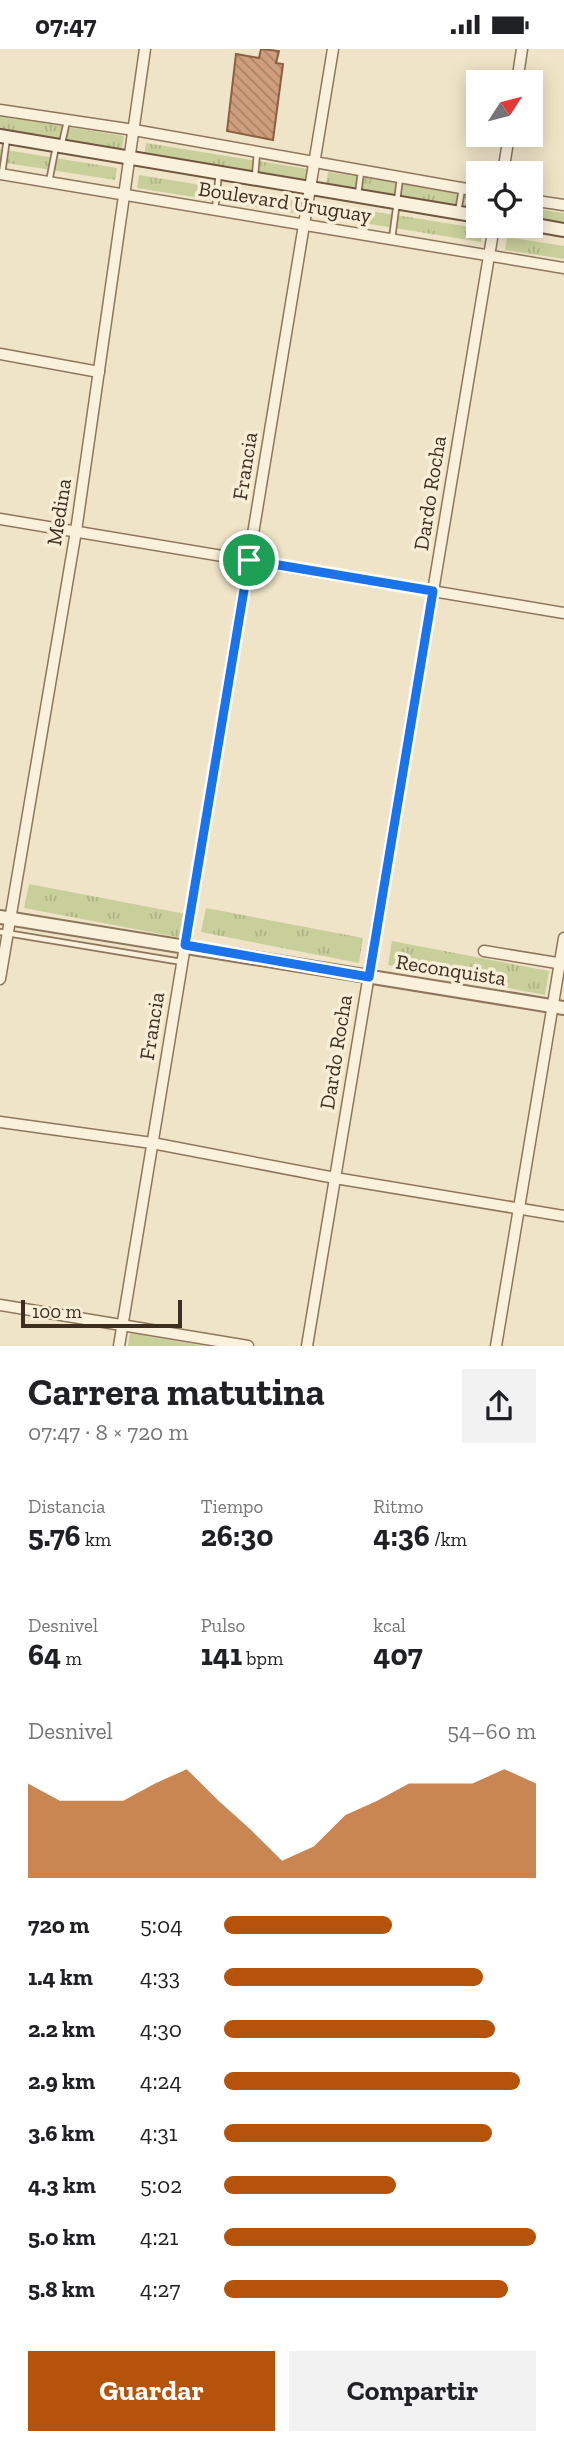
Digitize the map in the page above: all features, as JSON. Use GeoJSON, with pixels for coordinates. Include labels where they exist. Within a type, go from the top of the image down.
{"type":"FeatureCollection","features":[{"type":"Feature","properties":{"kind":"street","name":"Medina"},"geometry":{"type":"LineString","coordinates":[[0,979],[5,918],[76,531],[145,49]]}},
{"type":"Feature","properties":{"kind":"street","name":"Francia"},"geometry":{"type":"LineString","coordinates":[[119,1346],[333,49]]}},
{"type":"Feature","properties":{"kind":"street"},"geometry":{"type":"LineString","coordinates":[[519,70],[522,49]]}},
{"type":"Feature","properties":{"kind":"street","name":"Boulevard Uruguay"},"geometry":{"type":"LineString","coordinates":[[0,110],[134,130],[466,189]]}},
{"type":"Feature","properties":{"kind":"street","name":"Boulevard Uruguay"},"geometry":{"type":"LineString","coordinates":[[3,136],[466,214]]}},
{"type":"Feature","properties":{"kind":"street","name":"Boulevard Uruguay"},"geometry":{"type":"LineString","coordinates":[[1,174],[564,268]]}},
{"type":"Feature","properties":{"kind":"street"},"geometry":{"type":"LineString","coordinates":[[543,202],[564,205]]}},
{"type":"Feature","properties":{"kind":"street"},"geometry":{"type":"LineString","coordinates":[[543,226],[564,230]]}},
{"type":"Feature","properties":{"kind":"street","name":"Dardo Rocha"},"geometry":{"type":"LineString","coordinates":[[307,1346],[492,238]]}},
{"type":"Feature","properties":{"kind":"street"},"geometry":{"type":"LineString","coordinates":[[0,354],[99,372]]}},
{"type":"Feature","properties":{"kind":"street"},"geometry":{"type":"LineString","coordinates":[[0,519],[564,613]]}},
{"type":"Feature","properties":{"kind":"street","name":"Reconquista"},"geometry":{"type":"LineString","coordinates":[[5,918],[558,1007]]}},
{"type":"Feature","properties":{"kind":"street"},"geometry":{"type":"LineString","coordinates":[[496,1346],[519,1208],[558,1007],[564,938]]}},
{"type":"Feature","properties":{"kind":"street","name":"Reconquista"},"geometry":{"type":"LineString","coordinates":[[484,951],[562,964]]}},
{"type":"Feature","properties":{"kind":"street"},"geometry":{"type":"LineString","coordinates":[[0,1122],[152,1143],[335,1178],[564,1216]]}},
{"type":"Feature","properties":{"kind":"street"},"geometry":{"type":"LineString","coordinates":[[0,1305],[248,1346]]}},
{"type":"Feature","properties":{"kind":"lane"},"geometry":{"type":"LineString","coordinates":[[49,183],[67,120]]}},
{"type":"Feature","properties":{"kind":"lane"},"geometry":{"type":"LineString","coordinates":[[1,174],[3,136]]}},
{"type":"Feature","properties":{"kind":"lane"},"geometry":{"type":"LineString","coordinates":[[254,178],[258,152]]}},
{"type":"Feature","properties":{"kind":"lane"},"geometry":{"type":"LineString","coordinates":[[358,195],[362,171]]}},
{"type":"Feature","properties":{"kind":"lane"},"geometry":{"type":"LineString","coordinates":[[215,210],[219,172]]}},
{"type":"Feature","properties":{"kind":"lane"},"geometry":{"type":"LineString","coordinates":[[392,239],[400,178]]}},
{"type":"Feature","properties":{"kind":"lane"},"geometry":{"type":"LineString","coordinates":[[458,212],[462,188]]}},
{"type":"Feature","properties":{"kind":"lane"},"geometry":{"type":"LineString","coordinates":[[4,933],[182,962]]}},
{"type":"Feature","properties":{"kind":"green space"},"geometry":{"type":"Polygon","coordinates":[[[0,116],[124,136],[122,149],[0,129],[0,116]]]}},
{"type":"Feature","properties":{"kind":"green space"},"geometry":{"type":"Polygon","coordinates":[[[146,143],[308,169],[306,182],[144,156],[146,143]]]}},
{"type":"Feature","properties":{"kind":"green space"},"geometry":{"type":"Polygon","coordinates":[[[0,149],[117,168],[115,180],[0,162],[0,149]]]}},
{"type":"Feature","properties":{"kind":"green space"},"geometry":{"type":"Polygon","coordinates":[[[328,172],[466,193],[466,206],[326,184],[328,172]]]}},
{"type":"Feature","properties":{"kind":"green space"},"geometry":{"type":"Polygon","coordinates":[[[139,175],[301,201],[299,214],[137,188],[139,175]]]}},
{"type":"Feature","properties":{"kind":"green space"},"geometry":{"type":"Polygon","coordinates":[[[321,203],[466,226],[466,238],[482,238],[481,242],[320,216],[321,203]]]}},
{"type":"Feature","properties":{"kind":"green space"},"geometry":{"type":"Polygon","coordinates":[[[543,210],[564,213],[564,226],[543,223],[543,210]]]}},
{"type":"Feature","properties":{"kind":"green space"},"geometry":{"type":"Polygon","coordinates":[[[507,238],[513,238],[564,246],[564,259],[505,250],[507,238]]]}},
{"type":"Feature","properties":{"kind":"green space"},"geometry":{"type":"Polygon","coordinates":[[[29,884],[186,914],[182,938],[24,908],[29,884]]]}},
{"type":"Feature","properties":{"kind":"green space"},"geometry":{"type":"Polygon","coordinates":[[[206,908],[363,938],[359,963],[201,932],[206,908]]]}},
{"type":"Feature","properties":{"kind":"green space"},"geometry":{"type":"Polygon","coordinates":[[[392,941],[549,971],[545,995],[388,965],[392,941]]]}},
{"type":"Feature","properties":{"kind":"green space"},"geometry":{"type":"Polygon","coordinates":[[[130,1333],[205,1346],[128,1346],[130,1333]]]}},
{"type":"Feature","properties":{"kind":"building"},"geometry":{"type":"Polygon","coordinates":[[[261,49],[279,51],[276,63],[283,64],[273,140],[227,131],[236,54],[259,58],[261,49]]]}},
{"type":"Feature","properties":{"kind":"route"},"geometry":{"type":"LineString","coordinates":[[249,560],[433,591],[369,977],[185,945],[249,560]]}}]}
